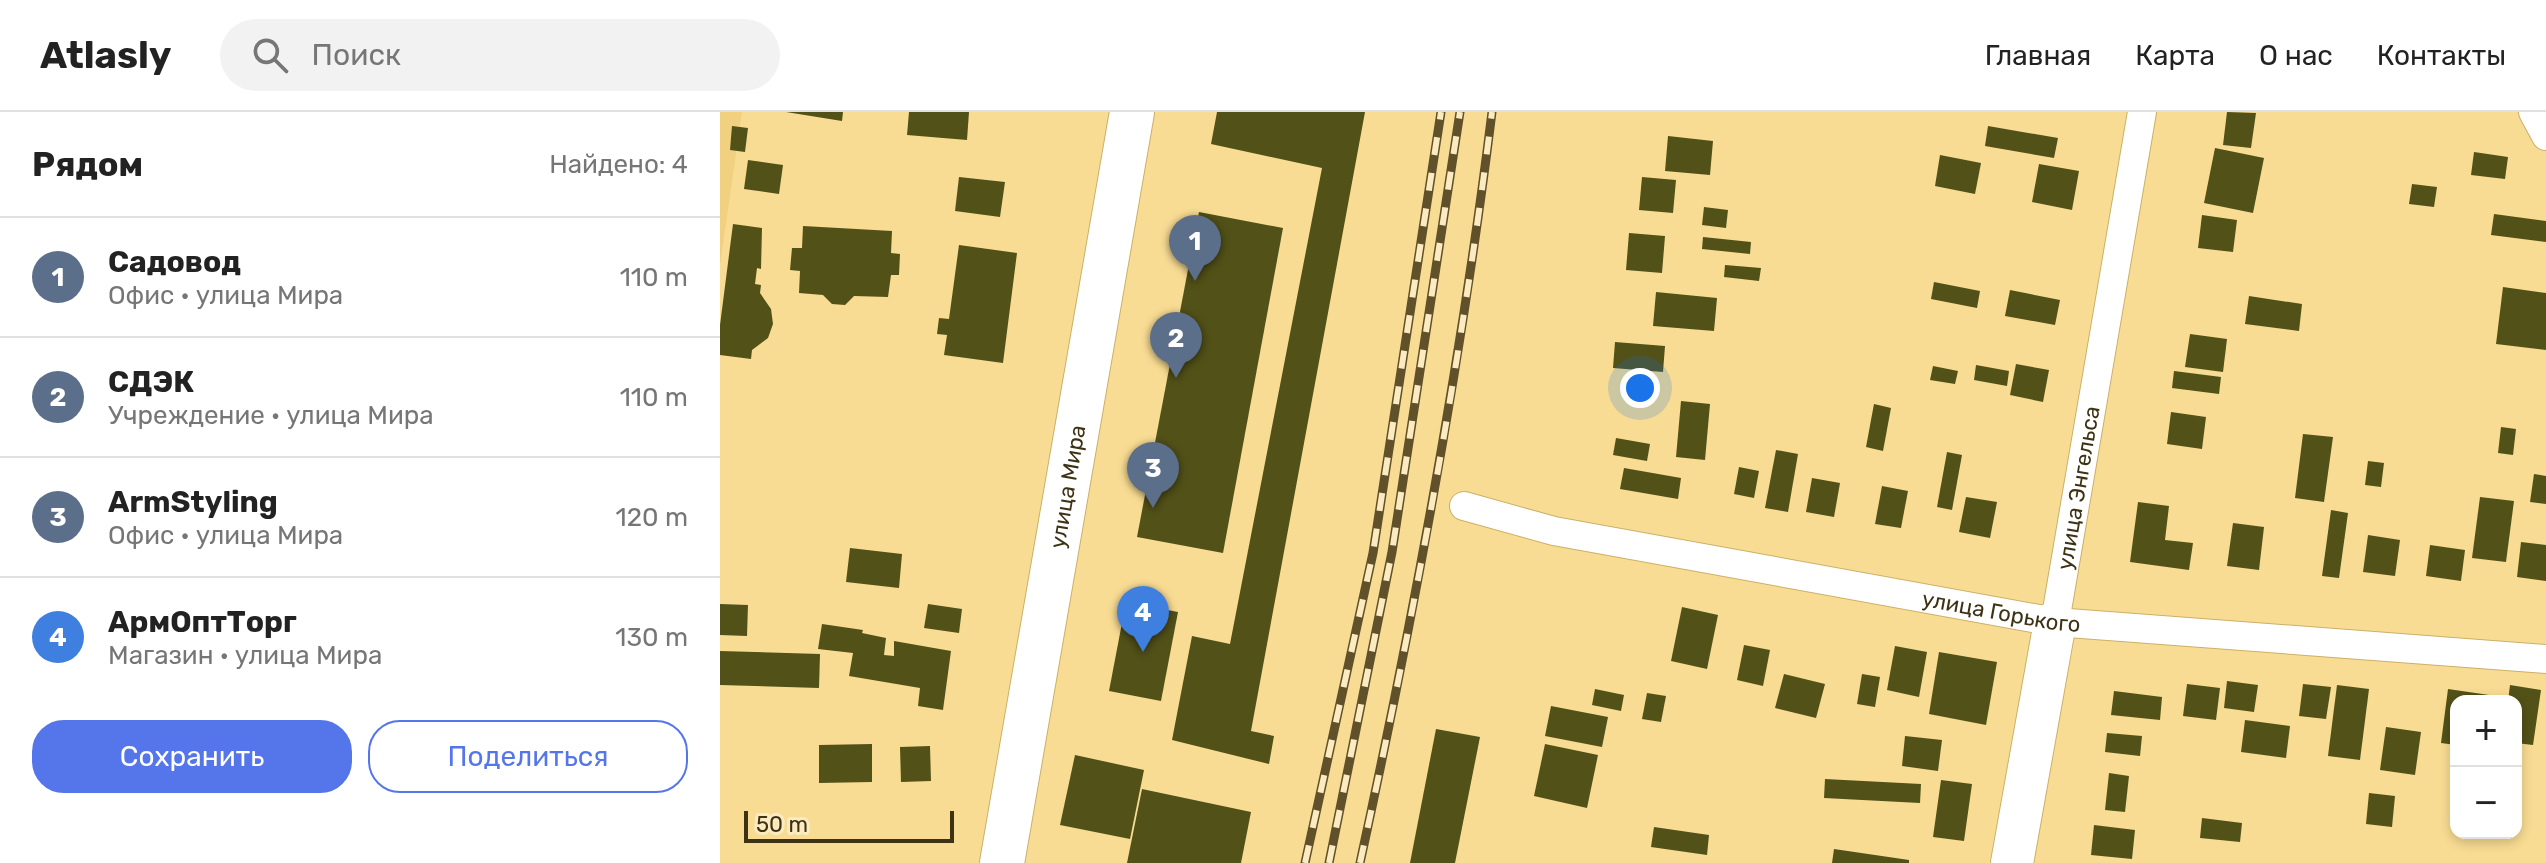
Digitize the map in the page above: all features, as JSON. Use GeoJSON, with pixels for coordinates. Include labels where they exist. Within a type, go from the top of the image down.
{"type":"FeatureCollection","features":[{"type":"Feature","properties":{"kind":"main road","name":"улица Мира"},"geometry":{"type":"LineString","coordinates":[[1002,863],[1132,112]]}},
{"type":"Feature","properties":{"kind":"street","name":"улица Энгельса"},"geometry":{"type":"LineString","coordinates":[[2012,863],[2142,112]]}},
{"type":"Feature","properties":{"kind":"street"},"geometry":{"type":"LineString","coordinates":[[2533,112],[2546,136]]}},
{"type":"Feature","properties":{"kind":"street","name":"улица Горького"},"geometry":{"type":"LineString","coordinates":[[1464,506],[1554,531],[2055,622],[2546,659]]}},
{"type":"Feature","properties":{"kind":"shaded area"},"geometry":{"type":"Polygon","coordinates":[[[720,112],[742,112],[720,265],[720,112]]]}},
{"type":"Feature","properties":{"kind":"building"},"geometry":{"type":"Polygon","coordinates":[[[786,112],[843,112],[842,121],[786,112]]]}},
{"type":"Feature","properties":{"kind":"building"},"geometry":{"type":"Polygon","coordinates":[[[909,112],[969,112],[967,140],[907,135],[909,112]]]}},
{"type":"Feature","properties":{"kind":"building"},"geometry":{"type":"Polygon","coordinates":[[[1217,112],[1365,112],[1251,731],[1274,736],[1269,764],[1172,740],[1192,636],[1230,644],[1322,168],[1211,144],[1217,112]]]}},
{"type":"Feature","properties":{"kind":"building"},"geometry":{"type":"Polygon","coordinates":[[[2227,112],[2256,113],[2251,148],[2223,145],[2227,112]]]}},
{"type":"Feature","properties":{"kind":"building"},"geometry":{"type":"Polygon","coordinates":[[[732,126],[748,128],[745,152],[730,150],[732,126]]]}},
{"type":"Feature","properties":{"kind":"building"},"geometry":{"type":"Polygon","coordinates":[[[1988,126],[2058,138],[2054,158],[1985,146],[1988,126]]]}},
{"type":"Feature","properties":{"kind":"building"},"geometry":{"type":"Polygon","coordinates":[[[1668,136],[1713,141],[1710,175],[1665,171],[1668,136]]]}},
{"type":"Feature","properties":{"kind":"building"},"geometry":{"type":"Polygon","coordinates":[[[2215,148],[2264,158],[2253,213],[2204,203],[2215,148]]]}},
{"type":"Feature","properties":{"kind":"building"},"geometry":{"type":"Polygon","coordinates":[[[2474,152],[2508,157],[2505,179],[2471,175],[2474,152]]]}},
{"type":"Feature","properties":{"kind":"building"},"geometry":{"type":"Polygon","coordinates":[[[1940,155],[1981,163],[1975,194],[1935,186],[1940,155]]]}},
{"type":"Feature","properties":{"kind":"building"},"geometry":{"type":"Polygon","coordinates":[[[748,160],[783,165],[779,194],[744,189],[748,160]]]}},
{"type":"Feature","properties":{"kind":"building"},"geometry":{"type":"Polygon","coordinates":[[[2039,164],[2079,171],[2072,210],[2032,202],[2039,164]]]}},
{"type":"Feature","properties":{"kind":"building"},"geometry":{"type":"Polygon","coordinates":[[[959,177],[1005,182],[1000,217],[955,211],[959,177]]]}},
{"type":"Feature","properties":{"kind":"building"},"geometry":{"type":"Polygon","coordinates":[[[1642,177],[1676,180],[1673,213],[1639,210],[1642,177]]]}},
{"type":"Feature","properties":{"kind":"building"},"geometry":{"type":"Polygon","coordinates":[[[2412,184],[2437,187],[2434,207],[2409,204],[2412,184]]]}},
{"type":"Feature","properties":{"kind":"building"},"geometry":{"type":"Polygon","coordinates":[[[1704,207],[1728,210],[1726,228],[1702,225],[1704,207]]]}},
{"type":"Feature","properties":{"kind":"building"},"geometry":{"type":"Polygon","coordinates":[[[1199,212],[1283,228],[1223,553],[1137,537],[1199,212]]]}},
{"type":"Feature","properties":{"kind":"building"},"geometry":{"type":"Polygon","coordinates":[[[2494,214],[2546,221],[2546,242],[2491,235],[2494,214]]]}},
{"type":"Feature","properties":{"kind":"building"},"geometry":{"type":"Polygon","coordinates":[[[2202,215],[2237,220],[2233,252],[2198,248],[2202,215]]]}},
{"type":"Feature","properties":{"kind":"building"},"geometry":{"type":"Polygon","coordinates":[[[733,224],[762,228],[761,269],[757,268],[755,284],[761,285],[760,293],[771,309],[773,324],[768,338],[752,350],[751,359],[720,355],[720,325],[733,224]]]}},
{"type":"Feature","properties":{"kind":"building"},"geometry":{"type":"Polygon","coordinates":[[[803,226],[892,231],[891,253],[900,254],[899,275],[891,275],[888,297],[854,296],[845,305],[832,304],[823,295],[799,293],[800,271],[790,270],[792,248],[802,248],[803,226]]]}},
{"type":"Feature","properties":{"kind":"building"},"geometry":{"type":"Polygon","coordinates":[[[1629,233],[1665,236],[1662,273],[1626,270],[1629,233]]]}},
{"type":"Feature","properties":{"kind":"building"},"geometry":{"type":"Polygon","coordinates":[[[1703,237],[1751,242],[1750,254],[1702,249],[1703,237]]]}},
{"type":"Feature","properties":{"kind":"building"},"geometry":{"type":"Polygon","coordinates":[[[959,245],[1017,253],[1003,363],[944,355],[947,335],[937,334],[939,318],[949,319],[959,245]]]}},
{"type":"Feature","properties":{"kind":"building"},"geometry":{"type":"Polygon","coordinates":[[[1725,265],[1761,268],[1759,281],[1724,277],[1725,265]]]}},
{"type":"Feature","properties":{"kind":"building"},"geometry":{"type":"Polygon","coordinates":[[[1934,282],[1980,291],[1977,308],[1931,299],[1934,282]]]}},
{"type":"Feature","properties":{"kind":"building"},"geometry":{"type":"Polygon","coordinates":[[[2503,287],[2546,293],[2546,350],[2496,344],[2503,287]]]}},
{"type":"Feature","properties":{"kind":"building"},"geometry":{"type":"Polygon","coordinates":[[[2010,290],[2060,300],[2055,325],[2005,316],[2010,290]]]}},
{"type":"Feature","properties":{"kind":"building"},"geometry":{"type":"Polygon","coordinates":[[[1656,292],[1717,298],[1714,331],[1653,326],[1656,292]]]}},
{"type":"Feature","properties":{"kind":"building"},"geometry":{"type":"Polygon","coordinates":[[[2249,296],[2302,304],[2299,331],[2245,324],[2249,296]]]}},
{"type":"Feature","properties":{"kind":"building"},"geometry":{"type":"Polygon","coordinates":[[[2190,334],[2227,339],[2223,372],[2185,367],[2190,334]]]}},
{"type":"Feature","properties":{"kind":"building"},"geometry":{"type":"Polygon","coordinates":[[[1615,342],[1665,346],[1663,372],[1613,368],[1615,342]]]}},
{"type":"Feature","properties":{"kind":"building"},"geometry":{"type":"Polygon","coordinates":[[[2016,364],[2049,370],[2043,402],[2010,395],[2016,364]]]}},
{"type":"Feature","properties":{"kind":"building"},"geometry":{"type":"Polygon","coordinates":[[[1976,365],[2009,371],[2007,386],[1974,380],[1976,365]]]}},
{"type":"Feature","properties":{"kind":"building"},"geometry":{"type":"Polygon","coordinates":[[[1933,366],[1958,371],[1955,384],[1930,380],[1933,366]]]}},
{"type":"Feature","properties":{"kind":"building"},"geometry":{"type":"Polygon","coordinates":[[[2174,371],[2221,377],[2219,394],[2172,388],[2174,371]]]}},
{"type":"Feature","properties":{"kind":"building"},"geometry":{"type":"Polygon","coordinates":[[[1681,401],[1710,404],[1705,460],[1676,457],[1681,401]]]}},
{"type":"Feature","properties":{"kind":"building"},"geometry":{"type":"Polygon","coordinates":[[[1874,404],[1891,408],[1883,451],[1866,447],[1874,404]]]}},
{"type":"Feature","properties":{"kind":"building"},"geometry":{"type":"Polygon","coordinates":[[[2171,412],[2206,417],[2202,449],[2167,444],[2171,412]]]}},
{"type":"Feature","properties":{"kind":"building"},"geometry":{"type":"Polygon","coordinates":[[[2501,427],[2516,429],[2513,455],[2498,453],[2501,427]]]}},
{"type":"Feature","properties":{"kind":"building"},"geometry":{"type":"Polygon","coordinates":[[[2303,434],[2333,437],[2324,502],[2295,498],[2303,434]]]}},
{"type":"Feature","properties":{"kind":"building"},"geometry":{"type":"Polygon","coordinates":[[[1616,438],[1650,444],[1647,461],[1613,455],[1616,438]]]}},
{"type":"Feature","properties":{"kind":"building"},"geometry":{"type":"Polygon","coordinates":[[[1776,450],[1798,454],[1788,512],[1765,508],[1776,450]]]}},
{"type":"Feature","properties":{"kind":"building"},"geometry":{"type":"Polygon","coordinates":[[[1947,452],[1962,455],[1952,510],[1937,507],[1947,452]]]}},
{"type":"Feature","properties":{"kind":"building"},"geometry":{"type":"Polygon","coordinates":[[[2368,461],[2384,463],[2381,487],[2365,485],[2368,461]]]}},
{"type":"Feature","properties":{"kind":"building"},"geometry":{"type":"Polygon","coordinates":[[[1739,467],[1759,471],[1754,498],[1734,494],[1739,467]]]}},
{"type":"Feature","properties":{"kind":"building"},"geometry":{"type":"Polygon","coordinates":[[[1624,468],[1681,478],[1678,499],[1620,489],[1624,468]]]}},
{"type":"Feature","properties":{"kind":"building"},"geometry":{"type":"Polygon","coordinates":[[[2534,474],[2546,476],[2546,504],[2530,502],[2534,474]]]}},
{"type":"Feature","properties":{"kind":"building"},"geometry":{"type":"Polygon","coordinates":[[[1812,478],[1840,483],[1834,517],[1806,512],[1812,478]]]}},
{"type":"Feature","properties":{"kind":"building"},"geometry":{"type":"Polygon","coordinates":[[[1882,486],[1908,491],[1901,528],[1875,524],[1882,486]]]}},
{"type":"Feature","properties":{"kind":"building"},"geometry":{"type":"Polygon","coordinates":[[[1966,497],[1997,502],[1990,538],[1959,532],[1966,497]]]}},
{"type":"Feature","properties":{"kind":"building"},"geometry":{"type":"Polygon","coordinates":[[[2480,497],[2514,501],[2506,562],[2472,558],[2480,497]]]}},
{"type":"Feature","properties":{"kind":"building"},"geometry":{"type":"Polygon","coordinates":[[[2138,502],[2169,506],[2165,540],[2193,543],[2189,570],[2130,562],[2138,502]]]}},
{"type":"Feature","properties":{"kind":"building"},"geometry":{"type":"Polygon","coordinates":[[[2331,510],[2348,513],[2339,578],[2322,576],[2331,510]]]}},
{"type":"Feature","properties":{"kind":"building"},"geometry":{"type":"Polygon","coordinates":[[[2233,523],[2264,527],[2259,570],[2227,566],[2233,523]]]}},
{"type":"Feature","properties":{"kind":"building"},"geometry":{"type":"Polygon","coordinates":[[[2368,535],[2400,540],[2395,576],[2363,572],[2368,535]]]}},
{"type":"Feature","properties":{"kind":"building"},"geometry":{"type":"Polygon","coordinates":[[[2521,542],[2546,545],[2546,581],[2517,577],[2521,542]]]}},
{"type":"Feature","properties":{"kind":"building"},"geometry":{"type":"Polygon","coordinates":[[[2430,545],[2465,550],[2461,581],[2426,576],[2430,545]]]}},
{"type":"Feature","properties":{"kind":"building"},"geometry":{"type":"Polygon","coordinates":[[[850,548],[902,554],[899,588],[846,582],[850,548]]]}},
{"type":"Feature","properties":{"kind":"building"},"geometry":{"type":"Polygon","coordinates":[[[1126,602],[1178,612],[1161,701],[1109,691],[1126,602]]]}},
{"type":"Feature","properties":{"kind":"building"},"geometry":{"type":"Polygon","coordinates":[[[720,604],[748,605],[747,636],[720,635],[720,604]]]}},
{"type":"Feature","properties":{"kind":"building"},"geometry":{"type":"Polygon","coordinates":[[[928,604],[962,609],[959,633],[924,628],[928,604]]]}},
{"type":"Feature","properties":{"kind":"building"},"geometry":{"type":"Polygon","coordinates":[[[1682,607],[1718,615],[1707,669],[1671,661],[1682,607]]]}},
{"type":"Feature","properties":{"kind":"building"},"geometry":{"type":"Polygon","coordinates":[[[822,624],[863,630],[862,633],[886,638],[884,655],[894,656],[894,641],[951,651],[943,710],[918,706],[920,688],[849,676],[853,653],[818,649],[822,624]]]}},
{"type":"Feature","properties":{"kind":"building"},"geometry":{"type":"Polygon","coordinates":[[[1744,645],[1770,650],[1763,686],[1737,680],[1744,645]]]}},
{"type":"Feature","properties":{"kind":"building"},"geometry":{"type":"Polygon","coordinates":[[[1895,646],[1927,652],[1919,697],[1887,690],[1895,646]]]}},
{"type":"Feature","properties":{"kind":"building"},"geometry":{"type":"Polygon","coordinates":[[[720,651],[820,654],[819,688],[720,685],[720,651]]]}},
{"type":"Feature","properties":{"kind":"building"},"geometry":{"type":"Polygon","coordinates":[[[1939,652],[1997,662],[1986,725],[1929,714],[1939,652]]]}},
{"type":"Feature","properties":{"kind":"building"},"geometry":{"type":"Polygon","coordinates":[[[1784,674],[1825,684],[1816,718],[1775,708],[1784,674]]]}},
{"type":"Feature","properties":{"kind":"building"},"geometry":{"type":"Polygon","coordinates":[[[1862,674],[1880,677],[1875,707],[1857,704],[1862,674]]]}},
{"type":"Feature","properties":{"kind":"building"},"geometry":{"type":"Polygon","coordinates":[[[2227,681],[2258,685],[2254,712],[2224,708],[2227,681]]]}},
{"type":"Feature","properties":{"kind":"building"},"geometry":{"type":"Polygon","coordinates":[[[2187,684],[2220,688],[2216,720],[2183,716],[2187,684]]]}},
{"type":"Feature","properties":{"kind":"building"},"geometry":{"type":"Polygon","coordinates":[[[2303,684],[2331,687],[2326,719],[2299,716],[2303,684]]]}},
{"type":"Feature","properties":{"kind":"building"},"geometry":{"type":"Polygon","coordinates":[[[2337,685],[2369,689],[2360,760],[2328,756],[2337,685]]]}},
{"type":"Feature","properties":{"kind":"building"},"geometry":{"type":"Polygon","coordinates":[[[2510,685],[2541,690],[2533,745],[2522,744],[2522,695],[2509,695],[2510,685]]]}},
{"type":"Feature","properties":{"kind":"building"},"geometry":{"type":"Polygon","coordinates":[[[1595,689],[1624,695],[1621,711],[1592,705],[1595,689]]]}},
{"type":"Feature","properties":{"kind":"building"},"geometry":{"type":"Polygon","coordinates":[[[2448,689],[2489,695],[2450,695],[2450,744],[2441,743],[2448,689]]]}},
{"type":"Feature","properties":{"kind":"building"},"geometry":{"type":"Polygon","coordinates":[[[2114,691],[2162,697],[2160,720],[2111,715],[2114,691]]]}},
{"type":"Feature","properties":{"kind":"building"},"geometry":{"type":"Polygon","coordinates":[[[1647,693],[1666,696],[1661,722],[1642,719],[1647,693]]]}},
{"type":"Feature","properties":{"kind":"building"},"geometry":{"type":"Polygon","coordinates":[[[1551,706],[1608,717],[1602,747],[1545,736],[1551,706]]]}},
{"type":"Feature","properties":{"kind":"building"},"geometry":{"type":"Polygon","coordinates":[[[2245,720],[2290,726],[2286,758],[2241,752],[2245,720]]]}},
{"type":"Feature","properties":{"kind":"building"},"geometry":{"type":"Polygon","coordinates":[[[2386,727],[2421,732],[2415,775],[2380,770],[2386,727]]]}},
{"type":"Feature","properties":{"kind":"building"},"geometry":{"type":"Polygon","coordinates":[[[1436,729],[1480,737],[1455,863],[1410,863],[1436,729]]]}},
{"type":"Feature","properties":{"kind":"building"},"geometry":{"type":"Polygon","coordinates":[[[2107,733],[2142,736],[2140,756],[2105,752],[2107,733]]]}},
{"type":"Feature","properties":{"kind":"building"},"geometry":{"type":"Polygon","coordinates":[[[1905,736],[1942,740],[1938,771],[1902,766],[1905,736]]]}},
{"type":"Feature","properties":{"kind":"building"},"geometry":{"type":"Polygon","coordinates":[[[872,744],[872,782],[819,783],[819,745],[872,744]]]}},
{"type":"Feature","properties":{"kind":"building"},"geometry":{"type":"Polygon","coordinates":[[[1545,744],[1598,755],[1587,808],[1534,796],[1545,744]]]}},
{"type":"Feature","properties":{"kind":"building"},"geometry":{"type":"Polygon","coordinates":[[[930,746],[931,781],[901,782],[900,747],[930,746]]]}},
{"type":"Feature","properties":{"kind":"building"},"geometry":{"type":"Polygon","coordinates":[[[1075,755],[1144,770],[1130,839],[1060,825],[1075,755]]]}},
{"type":"Feature","properties":{"kind":"building"},"geometry":{"type":"Polygon","coordinates":[[[2109,773],[2129,776],[2125,812],[2105,810],[2109,773]]]}},
{"type":"Feature","properties":{"kind":"building"},"geometry":{"type":"Polygon","coordinates":[[[1825,779],[1921,784],[1920,803],[1824,798],[1825,779]]]}},
{"type":"Feature","properties":{"kind":"building"},"geometry":{"type":"Polygon","coordinates":[[[1941,780],[1972,784],[1964,841],[1933,837],[1941,780]]]}},
{"type":"Feature","properties":{"kind":"building"},"geometry":{"type":"Polygon","coordinates":[[[1142,789],[1251,812],[1241,863],[1127,863],[1142,789]]]}},
{"type":"Feature","properties":{"kind":"building"},"geometry":{"type":"Polygon","coordinates":[[[2369,793],[2395,796],[2392,827],[2366,824],[2369,793]]]}},
{"type":"Feature","properties":{"kind":"building"},"geometry":{"type":"Polygon","coordinates":[[[2202,818],[2242,823],[2240,842],[2200,838],[2202,818]]]}},
{"type":"Feature","properties":{"kind":"building"},"geometry":{"type":"Polygon","coordinates":[[[2094,825],[2135,830],[2132,859],[2091,855],[2094,825]]]}},
{"type":"Feature","properties":{"kind":"building"},"geometry":{"type":"Polygon","coordinates":[[[1654,827],[1709,835],[1707,855],[1651,847],[1654,827]]]}},
{"type":"Feature","properties":{"kind":"building"},"geometry":{"type":"Polygon","coordinates":[[[1834,849],[1909,860],[1909,863],[1832,863],[1834,849]]]}},
{"type":"Feature","properties":{"kind":"railway"},"geometry":{"type":"LineString","coordinates":[[1305,863],[1373,553],[1441,112]]}},
{"type":"Feature","properties":{"kind":"railway"},"geometry":{"type":"LineString","coordinates":[[1329,863],[1392,552],[1460,112]]}},
{"type":"Feature","properties":{"kind":"railway"},"geometry":{"type":"LineString","coordinates":[[1360,863],[1435,489],[1466,301],[1492,112]]}},
{"type":"Feature","properties":{"kind":"place","name":"Садовод"},"geometry":{"type":"Point","coordinates":[1195,281]}},
{"type":"Feature","properties":{"kind":"place","name":"СДЭК"},"geometry":{"type":"Point","coordinates":[1176,378]}},
{"type":"Feature","properties":{"kind":"place","name":"ArmStyling"},"geometry":{"type":"Point","coordinates":[1153,508]}},
{"type":"Feature","properties":{"kind":"place","name":"АрмОптТорг"},"geometry":{"type":"Point","coordinates":[1143,652]}}]}
